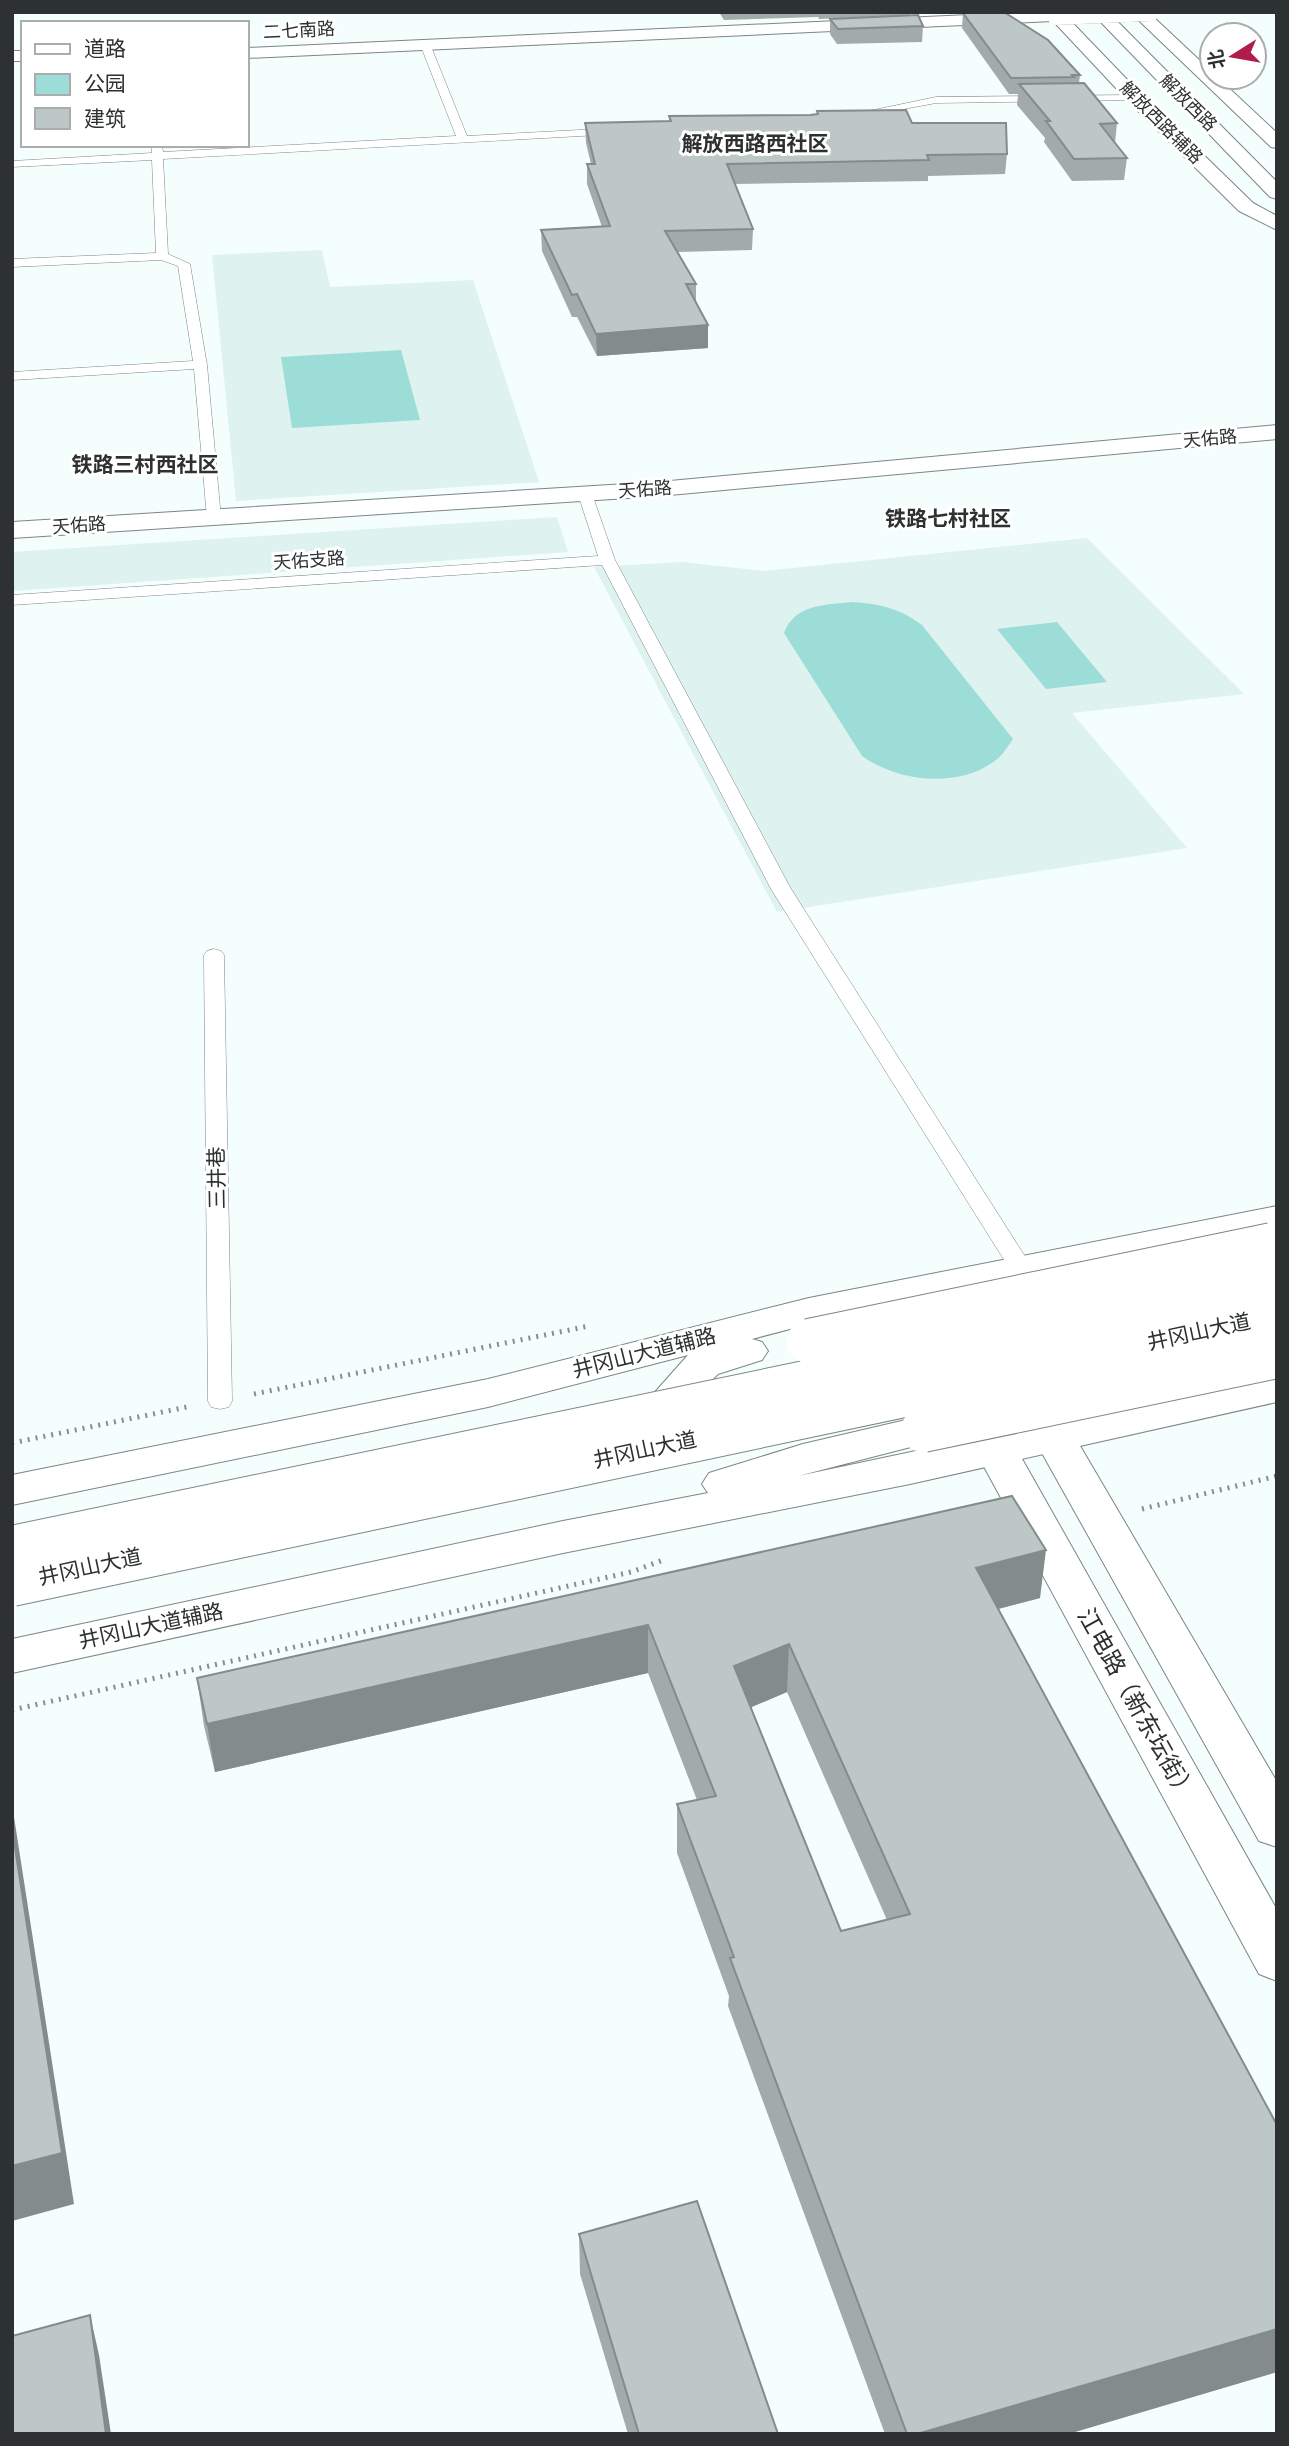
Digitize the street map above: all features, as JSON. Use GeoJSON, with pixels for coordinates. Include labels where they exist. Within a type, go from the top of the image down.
{"type":"FeatureCollection","features":[{"type":"Feature","properties":{"kind":"main road","name":"二七南路"},"geometry":{"type":"LineString","coordinates":[[248,50],[1022,12]]}},
{"type":"Feature","properties":{"kind":"main road","name":"解放西路辅路"},"geometry":{"type":"LineString","coordinates":[[1082,12],[1277,215]]}},
{"type":"Feature","properties":{"kind":"main road","name":"解放西路"},"geometry":{"type":"LineString","coordinates":[[1099,12],[1277,193]]}},
{"type":"Feature","properties":{"kind":"main road","name":"解放西路"},"geometry":{"type":"LineString","coordinates":[[1122,12],[1277,164]]}},
{"type":"Feature","properties":{"kind":"main road"},"geometry":{"type":"LineString","coordinates":[[1138,12],[1277,143]]}},
{"type":"Feature","properties":{"kind":"main road","name":"二七南路"},"geometry":{"type":"LineString","coordinates":[[248,50],[1054,14],[1154,12]]}},
{"type":"Feature","properties":{"kind":"main road"},"geometry":{"type":"LineString","coordinates":[[1154,12],[1198,52]]}},
{"type":"Feature","properties":{"kind":"main road","name":"解放西路辅路"},"geometry":{"type":"LineString","coordinates":[[1054,14],[1246,207],[1277,224]]}},
{"type":"Feature","properties":{"kind":"main road"},"geometry":{"type":"LineString","coordinates":[[1240,91],[1277,126]]}},
{"type":"Feature","properties":{"kind":"main road","name":"天佑路"},"geometry":{"type":"LineString","coordinates":[[12,530],[585,494],[1277,432]]}},
{"type":"Feature","properties":{"kind":"main road","name":"井冈山大道辅路"},"geometry":{"type":"LineString","coordinates":[[12,1490],[488,1392],[809,1311],[1277,1218]]}},
{"type":"Feature","properties":{"kind":"main road"},"geometry":{"type":"LineString","coordinates":[[488,1392],[809,1341],[1277,1244]]}},
{"type":"Feature","properties":{"kind":"main road","name":"井冈山大道"},"geometry":{"type":"LineString","coordinates":[[12,1548],[1277,1284]]}},
{"type":"Feature","properties":{"kind":"main road","name":"井冈山大道"},"geometry":{"type":"LineString","coordinates":[[12,1584],[1277,1316]]}},
{"type":"Feature","properties":{"kind":"main road"},"geometry":{"type":"LineString","coordinates":[[748,1351],[703,1364],[677,1391],[678,1424],[706,1453],[754,1466],[803,1459]]}},
{"type":"Feature","properties":{"kind":"main road"},"geometry":{"type":"LineString","coordinates":[[563,1537],[803,1459],[923,1430],[1277,1356]]}},
{"type":"Feature","properties":{"kind":"main road","name":"井冈山大道辅路"},"geometry":{"type":"LineString","coordinates":[[12,1656],[563,1537],[996,1450],[1277,1388]]}},
{"type":"Feature","properties":{"kind":"main road"},"geometry":{"type":"LineString","coordinates":[[1054,1437],[1277,1827]]}},
{"type":"Feature","properties":{"kind":"main road","name":"江电路（新东坛街）"},"geometry":{"type":"LineString","coordinates":[[996,1450],[1277,1959]]}},
{"type":"Feature","properties":{"kind":"lane"},"geometry":{"type":"LineString","coordinates":[[425,44],[463,139]]}},
{"type":"Feature","properties":{"kind":"lane"},"geometry":{"type":"LineString","coordinates":[[834,119],[936,100],[1135,98]]}},
{"type":"Feature","properties":{"kind":"lane"},"geometry":{"type":"LineString","coordinates":[[12,164],[158,151],[629,131]]}},
{"type":"Feature","properties":{"kind":"lane"},"geometry":{"type":"LineString","coordinates":[[158,151],[162,256]]}},
{"type":"Feature","properties":{"kind":"lane"},"geometry":{"type":"LineString","coordinates":[[12,263],[162,256],[184,264],[200,365],[214,517]]}},
{"type":"Feature","properties":{"kind":"lane"},"geometry":{"type":"LineString","coordinates":[[12,376],[200,365]]}},
{"type":"Feature","properties":{"kind":"lane"},"geometry":{"type":"LineString","coordinates":[[585,494],[607,560],[781,889],[1021,1269]]}},
{"type":"Feature","properties":{"kind":"lane","name":"天佑支路"},"geometry":{"type":"LineString","coordinates":[[12,600],[607,560]]}},
{"type":"Feature","properties":{"kind":"lane","name":"三井巷"},"geometry":{"type":"LineString","coordinates":[[214,955],[220,1401]]}},
{"type":"Feature","properties":{"kind":"path"},"geometry":{"type":"LineString","coordinates":[[12,1443],[592,1325]]}},
{"type":"Feature","properties":{"kind":"path"},"geometry":{"type":"LineString","coordinates":[[1100,1518],[1277,1476]]}},
{"type":"Feature","properties":{"kind":"path"},"geometry":{"type":"LineString","coordinates":[[12,1710],[618,1575],[669,1558]]}},
{"type":"Feature","properties":{"kind":"shaded area"},"geometry":{"type":"Polygon","coordinates":[[[322,250],[330,287],[473,280],[539,482],[236,501],[212,255],[322,250]]]}},
{"type":"Feature","properties":{"kind":"shaded area"},"geometry":{"type":"Polygon","coordinates":[[[557,517],[568,552],[12,591],[12,552],[557,517]]]}},
{"type":"Feature","properties":{"kind":"shaded area"},"geometry":{"type":"Polygon","coordinates":[[[1087,538],[1244,694],[1072,713],[1187,848],[777,912],[594,567],[683,562],[763,571],[1087,538]]]}},
{"type":"Feature","properties":{"kind":"green space"},"geometry":{"type":"Polygon","coordinates":[[[401,350],[420,420],[292,428],[281,357],[401,350]]]}},
{"type":"Feature","properties":{"kind":"green space"},"geometry":{"type":"Polygon","coordinates":[[[852,602],[889,608],[922,625],[1013,739],[999,758],[965,775],[929,779],[893,772],[862,756],[784,633],[795,616],[803,611],[822,605],[852,602]]]}},
{"type":"Feature","properties":{"kind":"green space"},"geometry":{"type":"Polygon","coordinates":[[[1057,622],[1107,682],[1046,689],[997,629],[1057,622]]]}},
{"type":"Feature","properties":{"kind":"building"},"geometry":{"type":"Polygon","coordinates":[[[1004,12],[1048,40],[1080,75],[1011,78],[963,13],[1004,12]]]}},
{"type":"Feature","properties":{"kind":"building"},"geometry":{"type":"Polygon","coordinates":[[[918,15],[923,26],[838,29],[830,19],[918,15]]]}},
{"type":"Feature","properties":{"kind":"building"},"geometry":{"type":"Polygon","coordinates":[[[1084,83],[1117,123],[1100,124],[1127,158],[1074,159],[1046,121],[1050,121],[1019,84],[1084,83]]]}},
{"type":"Feature","properties":{"kind":"building"},"geometry":{"type":"Polygon","coordinates":[[[906,110],[912,123],[1006,123],[1007,154],[927,155],[929,160],[727,164],[753,229],[665,231],[696,284],[686,284],[708,325],[596,334],[577,294],[572,295],[541,230],[610,226],[587,164],[595,164],[585,123],[671,121],[669,116],[810,115],[818,114],[817,111],[906,110]]]}},
{"type":"Feature","properties":{"kind":"building"},"geometry":{"type":"Polygon","coordinates":[[[1012,1496],[1046,1550],[976,1568],[1277,2125],[1277,2329],[917,2434],[907,2434],[730,1958],[734,1957],[677,1804],[716,1796],[648,1625],[207,1724],[197,1678],[1012,1496]],[[789,1644],[734,1666],[841,1931],[910,1914],[789,1644]]]}},
{"type":"Feature","properties":{"kind":"building"},"geometry":{"type":"Polygon","coordinates":[[[12,1828],[62,2153],[12,2166],[12,1828]]]}},
{"type":"Feature","properties":{"kind":"building"},"geometry":{"type":"Polygon","coordinates":[[[697,2201],[778,2434],[639,2434],[579,2234],[697,2201]]]}},
{"type":"Feature","properties":{"kind":"building"},"geometry":{"type":"Polygon","coordinates":[[[90,2315],[106,2434],[12,2434],[12,2336],[90,2315]]]}},
{"type":"Feature","properties":{"kind":"district","name":"解放西路西社区"},"geometry":{"type":"Point","coordinates":[755,144]}},
{"type":"Feature","properties":{"kind":"district","name":"铁路三村西社区"},"geometry":{"type":"Point","coordinates":[145,465]}},
{"type":"Feature","properties":{"kind":"district","name":"铁路七村社区"},"geometry":{"type":"Point","coordinates":[948,519]}}]}
